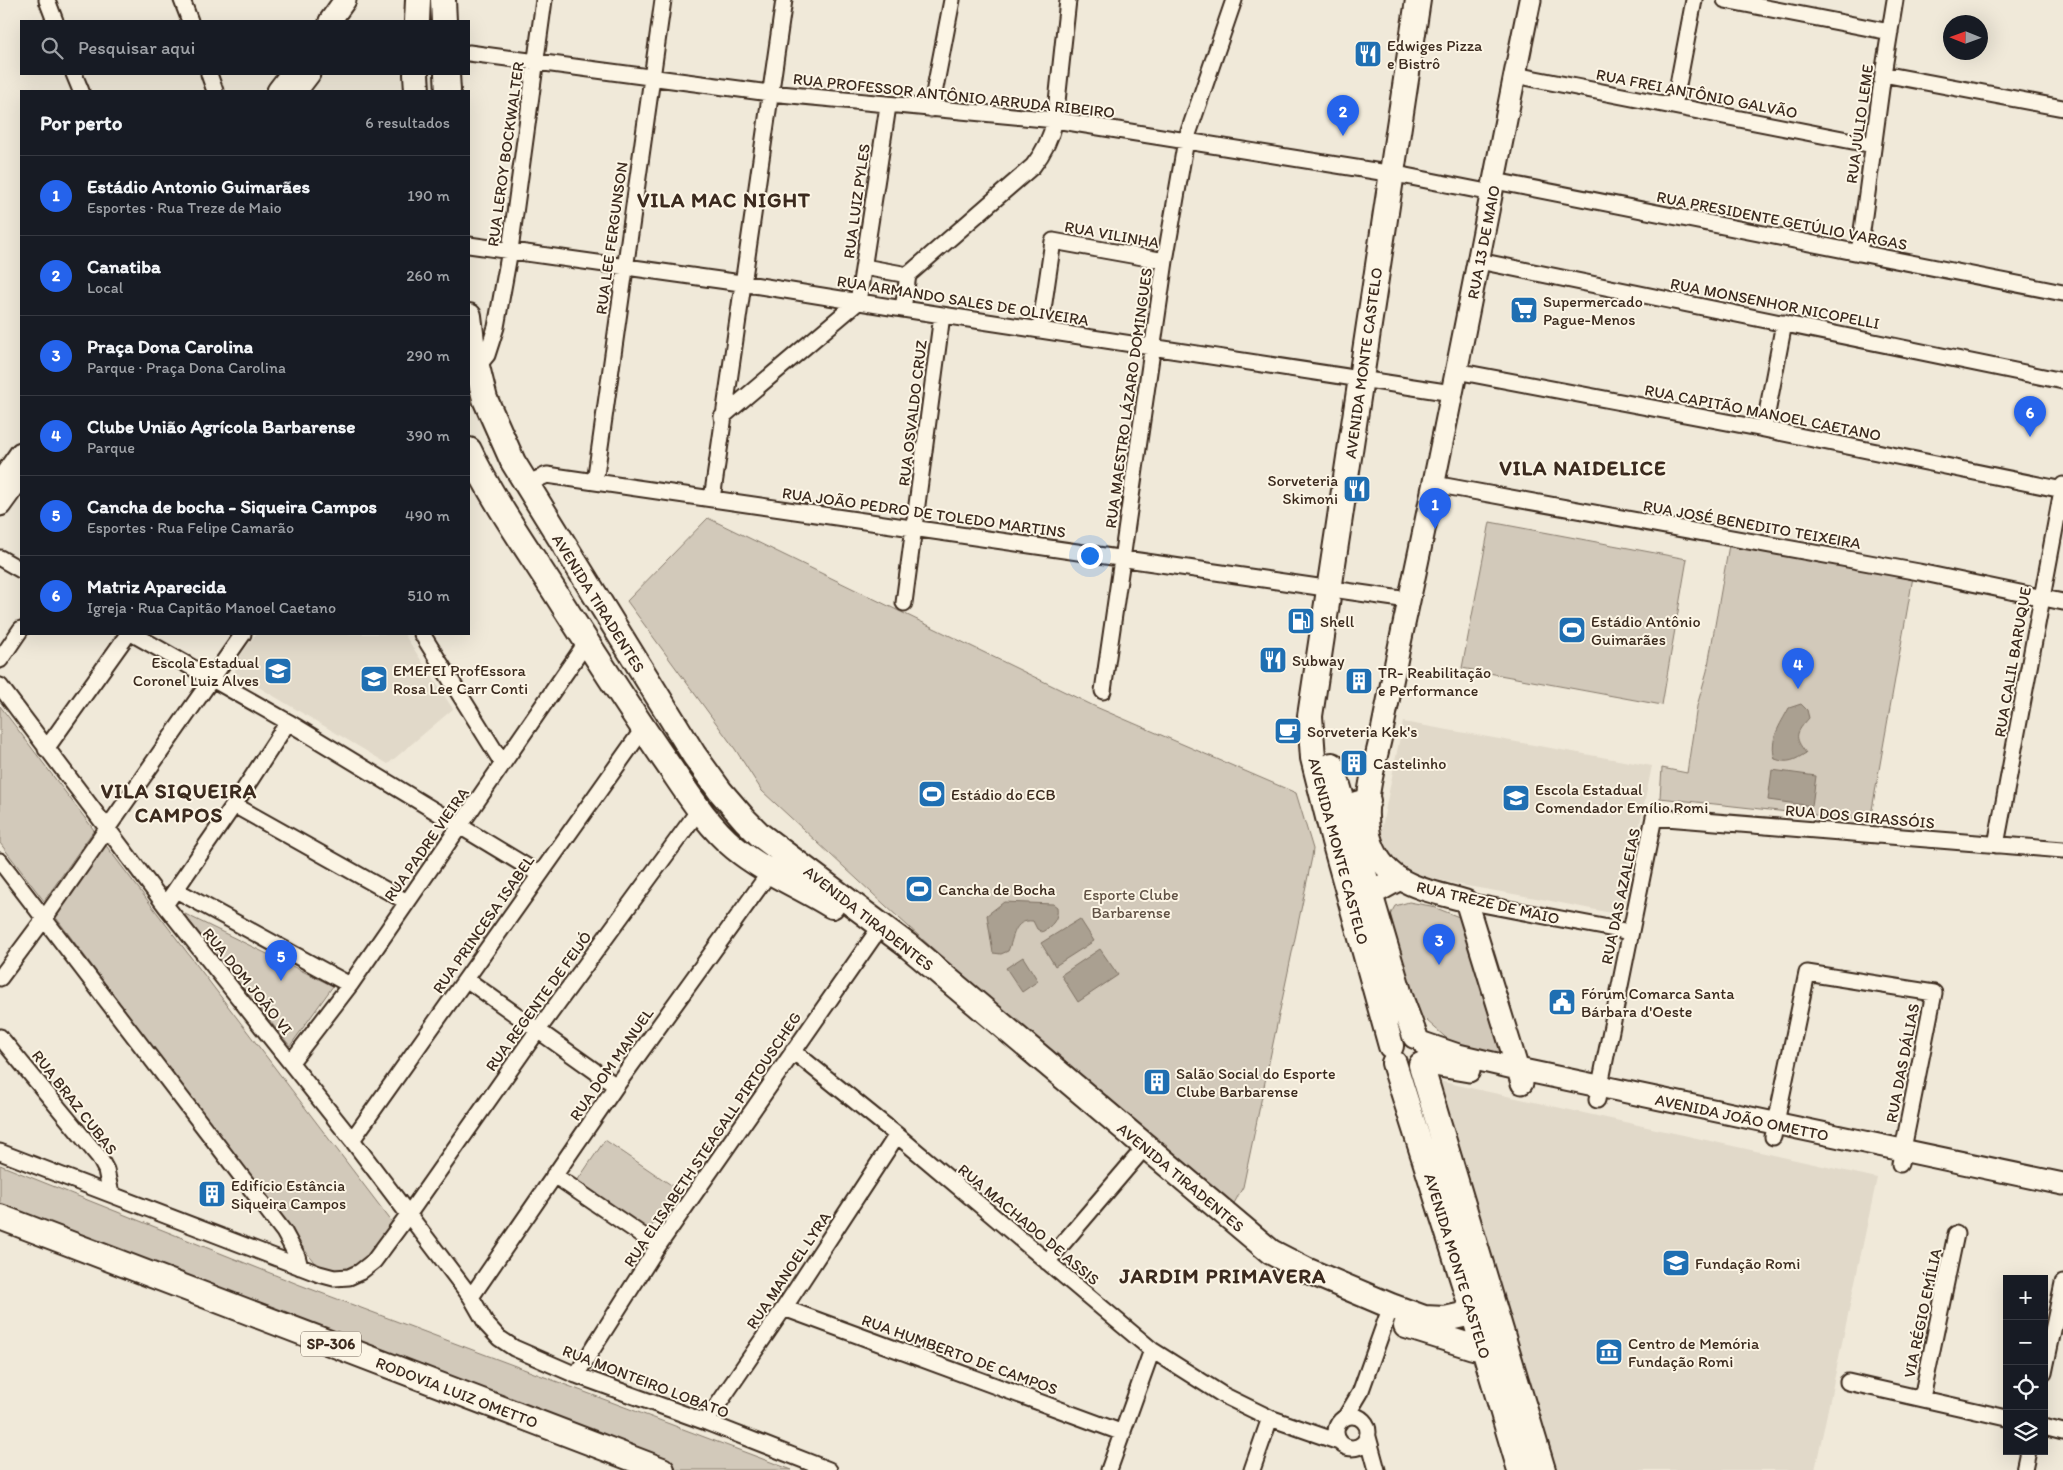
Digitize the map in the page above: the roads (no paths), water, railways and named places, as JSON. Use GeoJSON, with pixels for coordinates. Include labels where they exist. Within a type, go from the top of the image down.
{"type":"FeatureCollection","features":[{"type":"Feature","properties":{"kind":"main road"},"geometry":{"type":"LineString","coordinates":[[417,20],[418,0]]}},
{"type":"Feature","properties":{"kind":"main road"},"geometry":{"type":"LineString","coordinates":[[443,0],[444,20]]}},
{"type":"Feature","properties":{"kind":"main road","name":"AVENIDA MONTE CASTELO"},"geometry":{"type":"LineString","coordinates":[[1418,0],[1398,175],[1337,590],[1325,712],[1326,732],[1330,757],[1343,808],[1402,1002],[1420,1052],[1494,1345],[1543,1470]]}},
{"type":"Feature","properties":{"kind":"main road","name":"AVENIDA MONTE CASTELO"},"geometry":{"type":"LineString","coordinates":[[1398,175],[1431,0]]}},
{"type":"Feature","properties":{"kind":"main road"},"geometry":{"type":"LineString","coordinates":[[416,75],[416,90]]}},
{"type":"Feature","properties":{"kind":"main road"},"geometry":{"type":"LineString","coordinates":[[447,75],[448,90]]}},
{"type":"Feature","properties":{"kind":"main road","name":"AVENIDA TIRADENTES"},"geometry":{"type":"LineString","coordinates":[[470,322],[477,367],[485,399],[499,434],[526,484],[694,755],[720,792],[745,820],[877,931]]}},
{"type":"Feature","properties":{"kind":"main road","name":"AVENIDA TIRADENTES"},"geometry":{"type":"LineString","coordinates":[[470,452],[482,478],[513,529],[563,604],[586,644],[699,810],[734,847],[770,872],[877,931],[907,945],[1252,1252],[1268,1264],[1300,1281],[1389,1312],[1448,1340],[1473,1347],[1494,1345]]}},
{"type":"Feature","properties":{"kind":"main road","name":"AVENIDA MONTE CASTELO"},"geometry":{"type":"LineString","coordinates":[[1337,590],[1312,695],[1310,716],[1313,758],[1393,1055],[1484,1310]]}},
{"type":"Feature","properties":{"kind":"main road"},"geometry":{"type":"LineString","coordinates":[[1343,808],[1368,802]]}},
{"type":"Feature","properties":{"kind":"main road"},"geometry":{"type":"LineString","coordinates":[[1370,894],[1397,879]]}},
{"type":"Feature","properties":{"kind":"main road"},"geometry":{"type":"LineString","coordinates":[[1409,1034],[1420,1052],[1410,1070],[1398,1068],[1393,1055],[1398,1037],[1409,1034]]}},
{"type":"Feature","properties":{"kind":"main road","name":"RODOVIA LUIZ OMETTO"},"geometry":{"type":"LineString","coordinates":[[0,1217],[662,1470]]}},
{"type":"Feature","properties":{"kind":"main road","name":"AVENIDA TIRADENTES"},"geometry":{"type":"LineString","coordinates":[[1389,1312],[1434,1320],[1484,1310]]}},
{"type":"Feature","properties":{"kind":"main road"},"geometry":{"type":"LineString","coordinates":[[1448,1340],[1471,1356],[1492,1375]]}},
{"type":"Feature","properties":{"kind":"main road","name":"AVENIDA MONTE CASTELO"},"geometry":{"type":"LineString","coordinates":[[1494,1345],[1492,1375],[1520,1470]]}},
{"type":"Feature","properties":{"kind":"street"},"geometry":{"type":"LineString","coordinates":[[47,0],[55,20]]}},
{"type":"Feature","properties":{"kind":"street"},"geometry":{"type":"LineString","coordinates":[[182,0],[190,20]]}},
{"type":"Feature","properties":{"kind":"street"},"geometry":{"type":"LineString","coordinates":[[331,20],[345,0]]}},
{"type":"Feature","properties":{"kind":"street","name":"RUA LEROY BOCKWALTER"},"geometry":{"type":"LineString","coordinates":[[477,367],[487,355],[494,335],[510,250],[544,0]]}},
{"type":"Feature","properties":{"kind":"street","name":"RUA LEE FERGUNSON"},"geometry":{"type":"LineString","coordinates":[[595,482],[662,0]]}},
{"type":"Feature","properties":{"kind":"street"},"geometry":{"type":"LineString","coordinates":[[712,499],[741,283],[784,0]]}},
{"type":"Feature","properties":{"kind":"street"},"geometry":{"type":"LineString","coordinates":[[931,109],[952,0]]}},
{"type":"Feature","properties":{"kind":"street"},"geometry":{"type":"LineString","coordinates":[[903,309],[908,275],[1033,166],[1044,152],[1052,134],[1055,120],[1068,0]]}},
{"type":"Feature","properties":{"kind":"street","name":"RUA MAESTRO LÁZARO DOMINGUES"},"geometry":{"type":"LineString","coordinates":[[1103,691],[1165,261],[1186,140],[1234,0]]}},
{"type":"Feature","properties":{"kind":"street","name":"RUA 13 DE MAIO"},"geometry":{"type":"LineString","coordinates":[[1434,484],[1530,0]]}},
{"type":"Feature","properties":{"kind":"street"},"geometry":{"type":"LineString","coordinates":[[1674,106],[1694,0]]}},
{"type":"Feature","properties":{"kind":"street"},"geometry":{"type":"LineString","coordinates":[[1725,0],[1890,32]]}},
{"type":"Feature","properties":{"kind":"street","name":"RUA JÚLIO LEME"},"geometry":{"type":"LineString","coordinates":[[1859,253],[1895,0]]}},
{"type":"Feature","properties":{"kind":"street","name":"RUA PROFESSOR ANTÔNIO ARRUDA RIBEIRO"},"geometry":{"type":"LineString","coordinates":[[470,53],[770,93],[888,106],[1055,120],[1398,175],[1494,187]]}},
{"type":"Feature","properties":{"kind":"street"},"geometry":{"type":"LineString","coordinates":[[1883,74],[2063,108]]}},
{"type":"Feature","properties":{"kind":"street"},"geometry":{"type":"LineString","coordinates":[[74,75],[81,90]]}},
{"type":"Feature","properties":{"kind":"street"},"geometry":{"type":"LineString","coordinates":[[209,75],[215,90]]}},
{"type":"Feature","properties":{"kind":"street"},"geometry":{"type":"LineString","coordinates":[[279,90],[290,75]]}},
{"type":"Feature","properties":{"kind":"street"},"geometry":{"type":"LineString","coordinates":[[297,90],[308,75]]}},
{"type":"Feature","properties":{"kind":"street","name":"RUA FREI ANTÔNIO GALVÃO"},"geometry":{"type":"LineString","coordinates":[[1515,75],[1873,145]]}},
{"type":"Feature","properties":{"kind":"street","name":"RUA LUIZ PYLES"},"geometry":{"type":"LineString","coordinates":[[858,302],[888,106]]}},
{"type":"Feature","properties":{"kind":"street","name":"RUA PRESIDENTE GETÚLIO VARGAS"},"geometry":{"type":"LineString","coordinates":[[1494,187],[1859,253],[2063,293]]}},
{"type":"Feature","properties":{"kind":"street","name":"RUA VILINHA"},"geometry":{"type":"LineString","coordinates":[[1040,330],[1053,241],[1165,261]]}},
{"type":"Feature","properties":{"kind":"street","name":"RUA ARMANDO SALES DE OLIVEIRA"},"geometry":{"type":"LineString","coordinates":[[470,245],[741,283],[1452,393]]}},
{"type":"Feature","properties":{"kind":"street","name":"RUA MONSENHOR NICOPELLI"},"geometry":{"type":"LineString","coordinates":[[1479,261],[2063,381]]}},
{"type":"Feature","properties":{"kind":"street"},"geometry":{"type":"LineString","coordinates":[[864,267],[908,275]]}},
{"type":"Feature","properties":{"kind":"street"},"geometry":{"type":"LineString","coordinates":[[722,417],[858,302]]}},
{"type":"Feature","properties":{"kind":"street","name":"RUA OSVALDO CRUZ"},"geometry":{"type":"LineString","coordinates":[[904,603],[942,315]]}},
{"type":"Feature","properties":{"kind":"street"},"geometry":{"type":"LineString","coordinates":[[1764,429],[1784,323]]}},
{"type":"Feature","properties":{"kind":"street","name":"RUA CAPITÃO MANOEL CAETANO"},"geometry":{"type":"LineString","coordinates":[[1456,371],[2063,488]]}},
{"type":"Feature","properties":{"kind":"street"},"geometry":{"type":"LineString","coordinates":[[0,483],[20,454]]}},
{"type":"Feature","properties":{"kind":"street","name":"RUA JOÃO PEDRO DE TOLEDO MARTINS"},"geometry":{"type":"LineString","coordinates":[[526,484],[548,475],[1408,600]]}},
{"type":"Feature","properties":{"kind":"street"},"geometry":{"type":"LineString","coordinates":[[0,505],[20,477]]}},
{"type":"Feature","properties":{"kind":"street","name":"RUA JOSÉ BENEDITO TEIXEIRA"},"geometry":{"type":"LineString","coordinates":[[1434,484],[1919,572],[2063,602]]}},
{"type":"Feature","properties":{"kind":"street","name":"RUA TREZE DE MAIO"},"geometry":{"type":"LineString","coordinates":[[1434,484],[1408,600],[1368,802],[1367,822],[1371,840],[1386,868],[1397,879],[1410,885],[1466,900],[1630,932]]}},
{"type":"Feature","properties":{"kind":"street","name":"RUA CALIL BARUQUE"},"geometry":{"type":"LineString","coordinates":[[1996,845],[2063,488]]}},
{"type":"Feature","properties":{"kind":"street"},"geometry":{"type":"LineString","coordinates":[[0,558],[20,569]]}},
{"type":"Feature","properties":{"kind":"street"},"geometry":{"type":"LineString","coordinates":[[0,660],[20,630]]}},
{"type":"Feature","properties":{"kind":"street"},"geometry":{"type":"LineString","coordinates":[[46,749],[127,635]]}},
{"type":"Feature","properties":{"kind":"street"},"geometry":{"type":"LineString","coordinates":[[135,635],[288,722],[539,874]]}},
{"type":"Feature","properties":{"kind":"street"},"geometry":{"type":"LineString","coordinates":[[0,978],[44,919],[242,635]]}},
{"type":"Feature","properties":{"kind":"street"},"geometry":{"type":"LineString","coordinates":[[423,635],[503,764]]}},
{"type":"Feature","properties":{"kind":"street","name":"RUA PADRE VIEIRA"},"geometry":{"type":"LineString","coordinates":[[291,1062],[350,985],[586,644]]}},
{"type":"Feature","properties":{"kind":"street","name":"RUA DOM JOÃO VI"},"geometry":{"type":"LineString","coordinates":[[0,686],[165,906],[291,1062],[471,1297]]}},
{"type":"Feature","properties":{"kind":"street"},"geometry":{"type":"LineString","coordinates":[[165,906],[288,722]]}},
{"type":"Feature","properties":{"kind":"street","name":"RUA PRINCESA ISABEL"},"geometry":{"type":"LineString","coordinates":[[352,1140],[643,729]]}},
{"type":"Feature","properties":{"kind":"street"},"geometry":{"type":"LineString","coordinates":[[234,805],[407,902]]}},
{"type":"Feature","properties":{"kind":"street","name":"RUA REGENTE DE FEIJÓ"},"geometry":{"type":"LineString","coordinates":[[0,1152],[300,1267],[334,1278],[349,1277],[360,1272],[374,1260],[408,1215],[538,1030],[699,810]]}},
{"type":"Feature","properties":{"kind":"street","name":"RUA DOS GIRASSÓIS"},"geometry":{"type":"LineString","coordinates":[[1654,817],[2063,850]]}},
{"type":"Feature","properties":{"kind":"street","name":"RUA DAS AZALEIAS"},"geometry":{"type":"LineString","coordinates":[[1599,1093],[1654,817]]}},
{"type":"Feature","properties":{"kind":"street","name":"RUA DOM MANUEL"},"geometry":{"type":"LineString","coordinates":[[471,1297],[554,1174],[783,853]]}},
{"type":"Feature","properties":{"kind":"street"},"geometry":{"type":"LineString","coordinates":[[0,862],[284,1232],[297,1256],[300,1267]]}},
{"type":"Feature","properties":{"kind":"street"},"geometry":{"type":"LineString","coordinates":[[176,890],[350,985]]}},
{"type":"Feature","properties":{"kind":"street"},"geometry":{"type":"LineString","coordinates":[[1466,900],[1520,1076]]}},
{"type":"Feature","properties":{"kind":"street","name":"RUA ELISABETH STEAGALL PIRTOUSCHEG"},"geometry":{"type":"LineString","coordinates":[[576,1375],[658,1246],[877,931]]}},
{"type":"Feature","properties":{"kind":"street","name":"RUA DAS DÁLIAS"},"geometry":{"type":"LineString","coordinates":[[1774,1131],[1807,973],[1934,993],[1902,1157]]}},
{"type":"Feature","properties":{"kind":"street"},"geometry":{"type":"LineString","coordinates":[[466,979],[616,1086]]}},
{"type":"Feature","properties":{"kind":"street","name":"RUA BRAZ CUBAS"},"geometry":{"type":"LineString","coordinates":[[0,1037],[99,1157],[106,1170],[111,1194]]}},
{"type":"Feature","properties":{"kind":"street","name":"RUA MACHADO DE ASSIS"},"geometry":{"type":"LineString","coordinates":[[793,1051],[897,1135],[1152,1350],[1223,1395],[1270,1418],[1346,1446]]}},
{"type":"Feature","properties":{"kind":"street","name":"AVENIDA JOÃO OMETTO"},"geometry":{"type":"LineString","coordinates":[[1420,1052],[1455,1068],[1520,1076],[1902,1157],[2063,1184]]}},
{"type":"Feature","properties":{"kind":"street","name":"RUA MANOEL LYRA"},"geometry":{"type":"LineString","coordinates":[[706,1422],[784,1308],[897,1135]]}},
{"type":"Feature","properties":{"kind":"street"},"geometry":{"type":"LineString","coordinates":[[1047,1262],[1141,1152]]}},
{"type":"Feature","properties":{"kind":"street","name":"AVENIDA JOÃO OMETTO"},"geometry":{"type":"LineString","coordinates":[[1902,1157],[2063,1199]]}},
{"type":"Feature","properties":{"kind":"street"},"geometry":{"type":"LineString","coordinates":[[554,1174],[658,1246]]}},
{"type":"Feature","properties":{"kind":"street","name":"VIA RÉGIO EMÍLIA"},"geometry":{"type":"LineString","coordinates":[[1922,1398],[1956,1234]]}},
{"type":"Feature","properties":{"kind":"street"},"geometry":{"type":"LineString","coordinates":[[2046,1365],[2063,1283]]}},
{"type":"Feature","properties":{"kind":"street","name":"RUA MONTEIRO LOBATO"},"geometry":{"type":"LineString","coordinates":[[471,1297],[487,1325],[499,1338],[514,1348],[576,1375],[706,1422],[829,1470]]}},
{"type":"Feature","properties":{"kind":"street","name":"RUA HUMBERTO DE CAMPOS"},"geometry":{"type":"LineString","coordinates":[[784,1308],[1123,1433]]}},
{"type":"Feature","properties":{"kind":"street"},"geometry":{"type":"LineString","coordinates":[[1377,1470],[1346,1446],[1336,1434],[1347,1421],[1360,1393],[1389,1312]]}},
{"type":"Feature","properties":{"kind":"street"},"geometry":{"type":"LineString","coordinates":[[1109,1470],[1152,1350]]}},
{"type":"Feature","properties":{"kind":"street"},"geometry":{"type":"LineString","coordinates":[[1848,1382],[2003,1417]]}},
{"type":"Feature","properties":{"kind":"street"},"geometry":{"type":"LineString","coordinates":[[1252,1470],[1270,1418]]}},
{"type":"Feature","properties":{"kind":"street"},"geometry":{"type":"LineString","coordinates":[[1347,1421],[1367,1426],[1377,1470]]}},
{"type":"Feature","properties":{"kind":"street","name":"RUA MACHADO DE ASSIS"},"geometry":{"type":"LineString","coordinates":[[1308,1431],[1347,1421]]}},
{"type":"Feature","properties":{"kind":"street"},"geometry":{"type":"LineString","coordinates":[[2048,1428],[2063,1432]]}},
{"type":"Feature","properties":{"kind":"street"},"geometry":{"type":"LineString","coordinates":[[1346,1446],[1362,1446],[1368,1437]]}},
{"type":"Feature","properties":{"kind":"street"},"geometry":{"type":"LineString","coordinates":[[2024,1470],[2027,1455]]}},
{"type":"Feature","properties":{"kind":"place","name":"Edwiges Pizza e Bistrô"},"geometry":{"type":"Point","coordinates":[1368,54]}},
{"type":"Feature","properties":{"kind":"place","name":"Canatiba"},"geometry":{"type":"Point","coordinates":[1343,136]}},
{"type":"Feature","properties":{"kind":"place","name":"Supermercado Pague-Menos"},"geometry":{"type":"Point","coordinates":[1524,310]}},
{"type":"Feature","properties":{"kind":"place","name":"Matriz Aparecida"},"geometry":{"type":"Point","coordinates":[2030,437]}},
{"type":"Feature","properties":{"kind":"place","name":"Sorveteria Skimoni"},"geometry":{"type":"Point","coordinates":[1357,489]}},
{"type":"Feature","properties":{"kind":"place","name":"Estádio Antonio Guimarães"},"geometry":{"type":"Point","coordinates":[1435,529]}},
{"type":"Feature","properties":{"kind":"place","name":"Shell"},"geometry":{"type":"Point","coordinates":[1301,621]}},
{"type":"Feature","properties":{"kind":"place","name":"Estádio Antônio Guimarães"},"geometry":{"type":"Point","coordinates":[1572,630]}},
{"type":"Feature","properties":{"kind":"place","name":"Subway"},"geometry":{"type":"Point","coordinates":[1273,660]}},
{"type":"Feature","properties":{"kind":"place","name":"Escola Estadual Coronel Luiz Alves"},"geometry":{"type":"Point","coordinates":[278,671]}},
{"type":"Feature","properties":{"kind":"place","name":"EMEFEI ProfEssora Rosa Lee Carr Conti"},"geometry":{"type":"Point","coordinates":[374,679]}},
{"type":"Feature","properties":{"kind":"place","name":"TR- Reabilitação e Performance"},"geometry":{"type":"Point","coordinates":[1359,681]}},
{"type":"Feature","properties":{"kind":"place","name":"Clube União Agrícola Barbarense"},"geometry":{"type":"Point","coordinates":[1798,689]}},
{"type":"Feature","properties":{"kind":"place","name":"Sorveteria Kek's"},"geometry":{"type":"Point","coordinates":[1288,731]}},
{"type":"Feature","properties":{"kind":"place","name":"Castelinho"},"geometry":{"type":"Point","coordinates":[1354,763]}},
{"type":"Feature","properties":{"kind":"place","name":"Estádio do ECB"},"geometry":{"type":"Point","coordinates":[932,794]}},
{"type":"Feature","properties":{"kind":"place","name":"Escola Estadual Comendador Emílio Romi"},"geometry":{"type":"Point","coordinates":[1516,798]}},
{"type":"Feature","properties":{"kind":"place","name":"Cancha de Bocha"},"geometry":{"type":"Point","coordinates":[919,889]}},
{"type":"Feature","properties":{"kind":"place","name":"Praça Dona Carolina"},"geometry":{"type":"Point","coordinates":[1439,965]}},
{"type":"Feature","properties":{"kind":"place","name":"Cancha de bocha - Siqueira Campos"},"geometry":{"type":"Point","coordinates":[281,981]}},
{"type":"Feature","properties":{"kind":"place","name":"Fórum Comarca Santa Bárbara d'Oeste"},"geometry":{"type":"Point","coordinates":[1562,1002]}},
{"type":"Feature","properties":{"kind":"place","name":"Salão Social do Esporte Clube Barbarense"},"geometry":{"type":"Point","coordinates":[1157,1082]}},
{"type":"Feature","properties":{"kind":"place","name":"Edifício Estância Siqueira Campos"},"geometry":{"type":"Point","coordinates":[212,1194]}},
{"type":"Feature","properties":{"kind":"place","name":"Fundação Romi"},"geometry":{"type":"Point","coordinates":[1676,1263]}},
{"type":"Feature","properties":{"kind":"place","name":"Centro de Memória Fundação Romi"},"geometry":{"type":"Point","coordinates":[1609,1352]}},
{"type":"Feature","properties":{"kind":"district","name":"VILA MAC NIGHT"},"geometry":{"type":"Point","coordinates":[724,200]}},
{"type":"Feature","properties":{"kind":"district","name":"VILA NAIDELICE"},"geometry":{"type":"Point","coordinates":[1583,468]}},
{"type":"Feature","properties":{"kind":"district","name":"VILA SIQUEIRA CAMPOS"},"geometry":{"type":"Point","coordinates":[179,803]}},
{"type":"Feature","properties":{"kind":"district","name":"JARDIM PRIMAVERA"},"geometry":{"type":"Point","coordinates":[1223,1276]}},
{"type":"Feature","properties":{"kind":"park label","name":"Esporte Clube Barbarense"},"geometry":{"type":"Point","coordinates":[1131,903]}}]}
